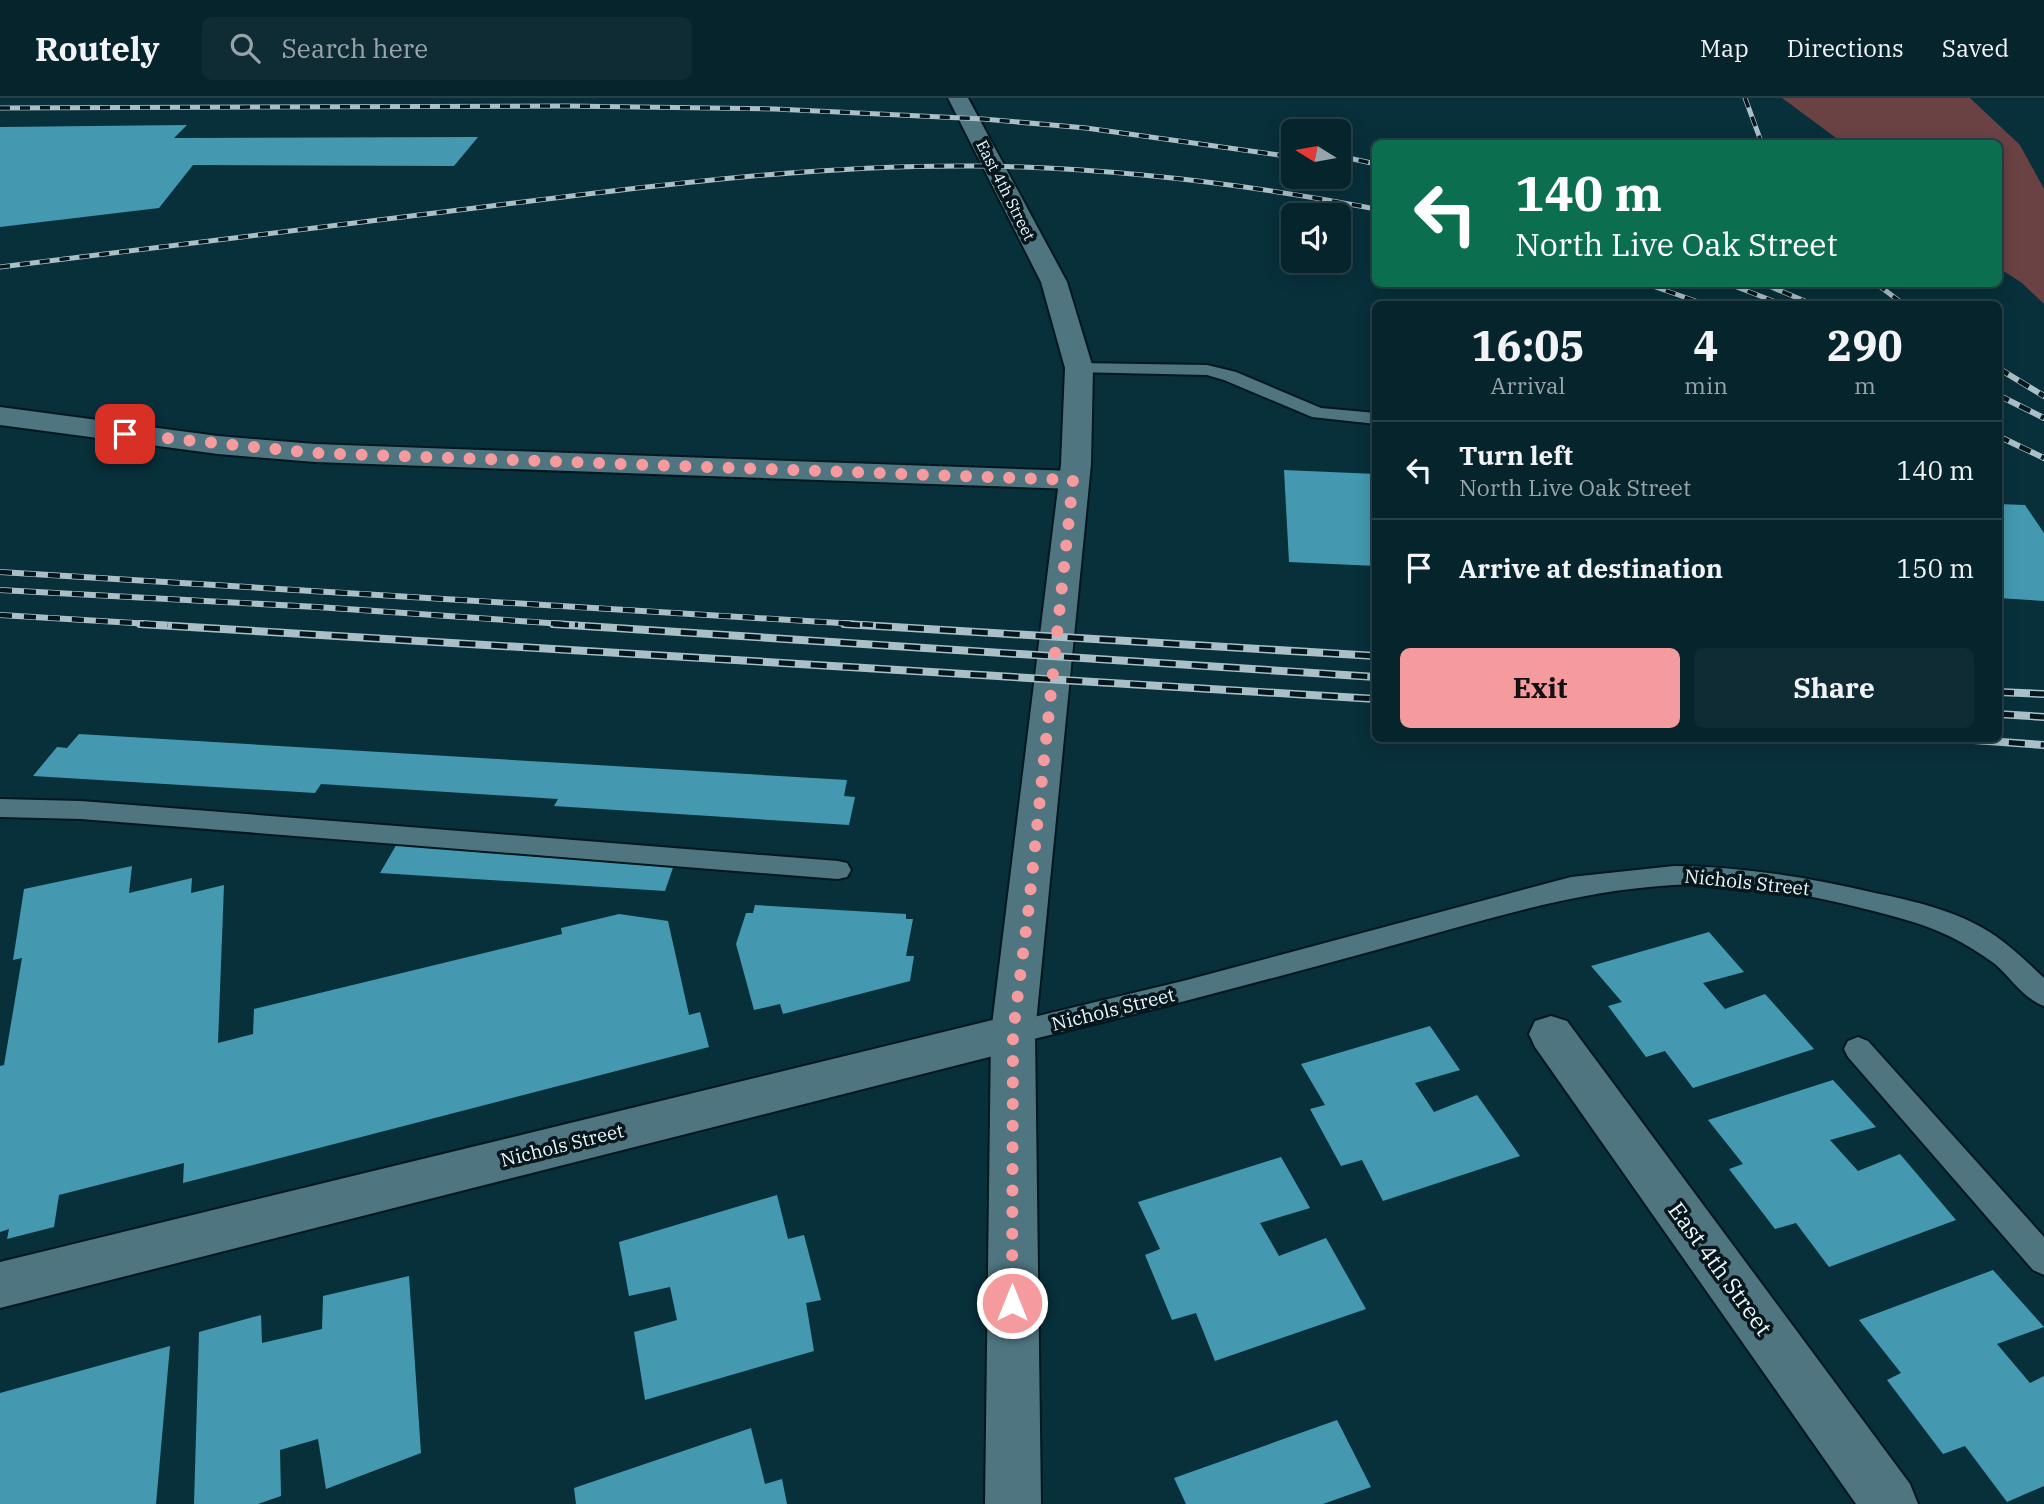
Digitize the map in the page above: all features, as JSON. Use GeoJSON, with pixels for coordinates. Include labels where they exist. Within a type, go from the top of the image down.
{"type":"FeatureCollection","features":[{"type":"Feature","properties":{"kind":"street","name":"East 4th Street"},"geometry":{"type":"LineString","coordinates":[[958,98],[1054,282],[1079,368],[1080,413],[1028,914],[1013,1033],[1013,1504]]}},
{"type":"Feature","properties":{"kind":"street"},"geometry":{"type":"LineString","coordinates":[[0,415],[218,445],[315,453],[1073,480]]}},
{"type":"Feature","properties":{"kind":"street","name":"Nichols Street"},"geometry":{"type":"LineString","coordinates":[[0,1285],[1013,1033]]}},
{"type":"Feature","properties":{"kind":"street","name":"East 4th Street"},"geometry":{"type":"LineString","coordinates":[[1551,1034],[1890,1504]]}},
{"type":"Feature","properties":{"kind":"lane"},"geometry":{"type":"LineString","coordinates":[[1079,368],[1207,370],[1230,376],[1318,413],[1372,419]]}},
{"type":"Feature","properties":{"kind":"lane"},"geometry":{"type":"LineString","coordinates":[[0,808],[81,810],[838,870]]}},
{"type":"Feature","properties":{"kind":"lane","name":"Nichols Street"},"geometry":{"type":"LineString","coordinates":[[1013,1033],[1187,991],[1571,887],[1674,875],[1727,876],[1808,887],[1908,910],[1954,926],[1979,939],[2007,959],[2044,995]]}},
{"type":"Feature","properties":{"kind":"lane"},"geometry":{"type":"LineString","coordinates":[[1858,1049],[2044,1260]]}},
{"type":"Feature","properties":{"kind":"shaded area"},"geometry":{"type":"Polygon","coordinates":[[[1782,98],[1970,98],[2020,145],[2044,189],[2044,304],[2022,283],[2002,270],[2002,140],[1839,140],[1782,98]]]}},
{"type":"Feature","properties":{"kind":"building"},"geometry":{"type":"Polygon","coordinates":[[[187,125],[174,138],[478,137],[454,166],[193,165],[159,208],[0,227],[0,127],[187,125]]]}},
{"type":"Feature","properties":{"kind":"building"},"geometry":{"type":"Polygon","coordinates":[[[1284,470],[1372,474],[1372,566],[1289,562],[1284,470]]]}},
{"type":"Feature","properties":{"kind":"building"},"geometry":{"type":"Polygon","coordinates":[[[2002,504],[2025,505],[2044,533],[2044,601],[2002,598],[2002,504]]]}},
{"type":"Feature","properties":{"kind":"building"},"geometry":{"type":"Polygon","coordinates":[[[79,734],[847,780],[844,796],[855,797],[849,825],[554,806],[558,799],[321,784],[315,793],[33,776],[57,747],[67,748],[79,734]]]}},
{"type":"Feature","properties":{"kind":"building"},"geometry":{"type":"Polygon","coordinates":[[[398,842],[676,859],[665,891],[380,873],[398,842]]]}},
{"type":"Feature","properties":{"kind":"building"},"geometry":{"type":"Polygon","coordinates":[[[132,866],[129,893],[192,878],[191,893],[224,885],[218,1043],[253,1034],[254,1009],[562,934],[561,928],[619,914],[668,921],[689,1015],[700,1012],[709,1047],[183,1183],[184,1163],[59,1195],[54,1227],[7,1239],[9,1229],[0,1232],[0,1066],[4,1065],[22,958],[13,960],[24,889],[132,866]]]}},
{"type":"Feature","properties":{"kind":"building"},"geometry":{"type":"Polygon","coordinates":[[[755,905],[906,914],[906,919],[913,919],[906,956],[914,956],[910,981],[783,1014],[780,1004],[754,1010],[736,944],[746,913],[753,913],[755,905]]]}},
{"type":"Feature","properties":{"kind":"building"},"geometry":{"type":"Polygon","coordinates":[[[1709,932],[1744,972],[1703,983],[1725,1009],[1765,994],[1814,1049],[1693,1088],[1665,1051],[1646,1057],[1608,1006],[1622,1002],[1591,966],[1709,932]]]}},
{"type":"Feature","properties":{"kind":"building"},"geometry":{"type":"Polygon","coordinates":[[[1430,1026],[1460,1070],[1415,1083],[1434,1112],[1477,1095],[1520,1156],[1383,1201],[1362,1160],[1341,1166],[1310,1109],[1325,1105],[1301,1064],[1430,1026]]]}},
{"type":"Feature","properties":{"kind":"building"},"geometry":{"type":"Polygon","coordinates":[[[1833,1080],[1876,1127],[1830,1140],[1858,1171],[1900,1154],[1956,1220],[1829,1267],[1796,1223],[1775,1229],[1729,1169],[1743,1164],[1708,1120],[1833,1080]]]}},
{"type":"Feature","properties":{"kind":"building"},"geometry":{"type":"Polygon","coordinates":[[[1281,1157],[1310,1208],[1260,1223],[1279,1256],[1326,1238],[1366,1309],[1215,1361],[1196,1313],[1172,1320],[1145,1255],[1160,1249],[1138,1202],[1281,1157]]]}},
{"type":"Feature","properties":{"kind":"building"},"geometry":{"type":"Polygon","coordinates":[[[777,1195],[788,1239],[804,1235],[821,1300],[806,1303],[814,1351],[645,1400],[634,1332],[677,1320],[670,1287],[629,1296],[619,1242],[777,1195]]]}},
{"type":"Feature","properties":{"kind":"building"},"geometry":{"type":"Polygon","coordinates":[[[1993,1270],[2044,1327],[1997,1344],[2030,1383],[2044,1376],[2044,1486],[2007,1502],[1965,1446],[1943,1454],[1887,1380],[1901,1373],[1859,1320],[1993,1270]]]}},
{"type":"Feature","properties":{"kind":"building"},"geometry":{"type":"Polygon","coordinates":[[[409,1276],[421,1453],[326,1489],[318,1439],[280,1450],[281,1496],[258,1504],[194,1504],[199,1332],[261,1315],[262,1343],[322,1329],[323,1296],[409,1276]]]}},
{"type":"Feature","properties":{"kind":"building"},"geometry":{"type":"Polygon","coordinates":[[[170,1346],[156,1504],[0,1504],[0,1393],[170,1346]]]}},
{"type":"Feature","properties":{"kind":"building"},"geometry":{"type":"Polygon","coordinates":[[[1337,1420],[1371,1487],[1323,1504],[1186,1504],[1174,1478],[1337,1420]]]}},
{"type":"Feature","properties":{"kind":"building"},"geometry":{"type":"Polygon","coordinates":[[[751,1428],[765,1484],[782,1479],[787,1504],[576,1504],[574,1488],[751,1428]]]}},
{"type":"Feature","properties":{"kind":"railway"},"geometry":{"type":"LineString","coordinates":[[1745,98],[1761,140]]}},
{"type":"Feature","properties":{"kind":"railway"},"geometry":{"type":"LineString","coordinates":[[0,108],[567,106],[775,109],[983,119],[1086,128],[1281,155]]}},
{"type":"Feature","properties":{"kind":"railway"},"geometry":{"type":"LineString","coordinates":[[1351,159],[1372,163]]}},
{"type":"Feature","properties":{"kind":"railway"},"geometry":{"type":"LineString","coordinates":[[0,267],[670,184],[919,166],[1032,167],[1131,174],[1229,185],[1372,208]]}},
{"type":"Feature","properties":{"kind":"railway"},"geometry":{"type":"LineString","coordinates":[[1656,287],[1695,301]]}},
{"type":"Feature","properties":{"kind":"railway"},"geometry":{"type":"LineString","coordinates":[[1737,287],[1773,301]]}},
{"type":"Feature","properties":{"kind":"railway"},"geometry":{"type":"LineString","coordinates":[[1771,287],[1805,301]]}},
{"type":"Feature","properties":{"kind":"railway"},"geometry":{"type":"LineString","coordinates":[[1881,287],[1899,301]]}},
{"type":"Feature","properties":{"kind":"railway"},"geometry":{"type":"LineString","coordinates":[[2002,370],[2044,396]]}},
{"type":"Feature","properties":{"kind":"railway"},"geometry":{"type":"LineString","coordinates":[[2002,397],[2044,418]]}},
{"type":"Feature","properties":{"kind":"railway"},"geometry":{"type":"LineString","coordinates":[[2002,438],[2044,458]]}},
{"type":"Feature","properties":{"kind":"railway"},"geometry":{"type":"LineString","coordinates":[[0,572],[873,625]]}},
{"type":"Feature","properties":{"kind":"railway"},"geometry":{"type":"LineString","coordinates":[[0,590],[317,607],[578,625]]}},
{"type":"Feature","properties":{"kind":"railway"},"geometry":{"type":"LineString","coordinates":[[0,615],[168,625]]}},
{"type":"Feature","properties":{"kind":"railway"},"geometry":{"type":"LineString","coordinates":[[140,624],[1372,699]]}},
{"type":"Feature","properties":{"kind":"railway"},"geometry":{"type":"LineString","coordinates":[[553,624],[1372,677]]}},
{"type":"Feature","properties":{"kind":"railway"},"geometry":{"type":"LineString","coordinates":[[844,624],[1372,656]]}},
{"type":"Feature","properties":{"kind":"railway"},"geometry":{"type":"LineString","coordinates":[[2002,692],[2044,694]]}},
{"type":"Feature","properties":{"kind":"railway"},"geometry":{"type":"LineString","coordinates":[[2002,714],[2044,717]]}},
{"type":"Feature","properties":{"kind":"railway"},"geometry":{"type":"LineString","coordinates":[[2002,742],[2044,745]]}},
{"type":"Feature","properties":{"kind":"route"},"geometry":{"type":"LineString","coordinates":[[125,434],[315,453],[1073,480],[1069,538],[1013,1033],[1012,1303]]}}]}
